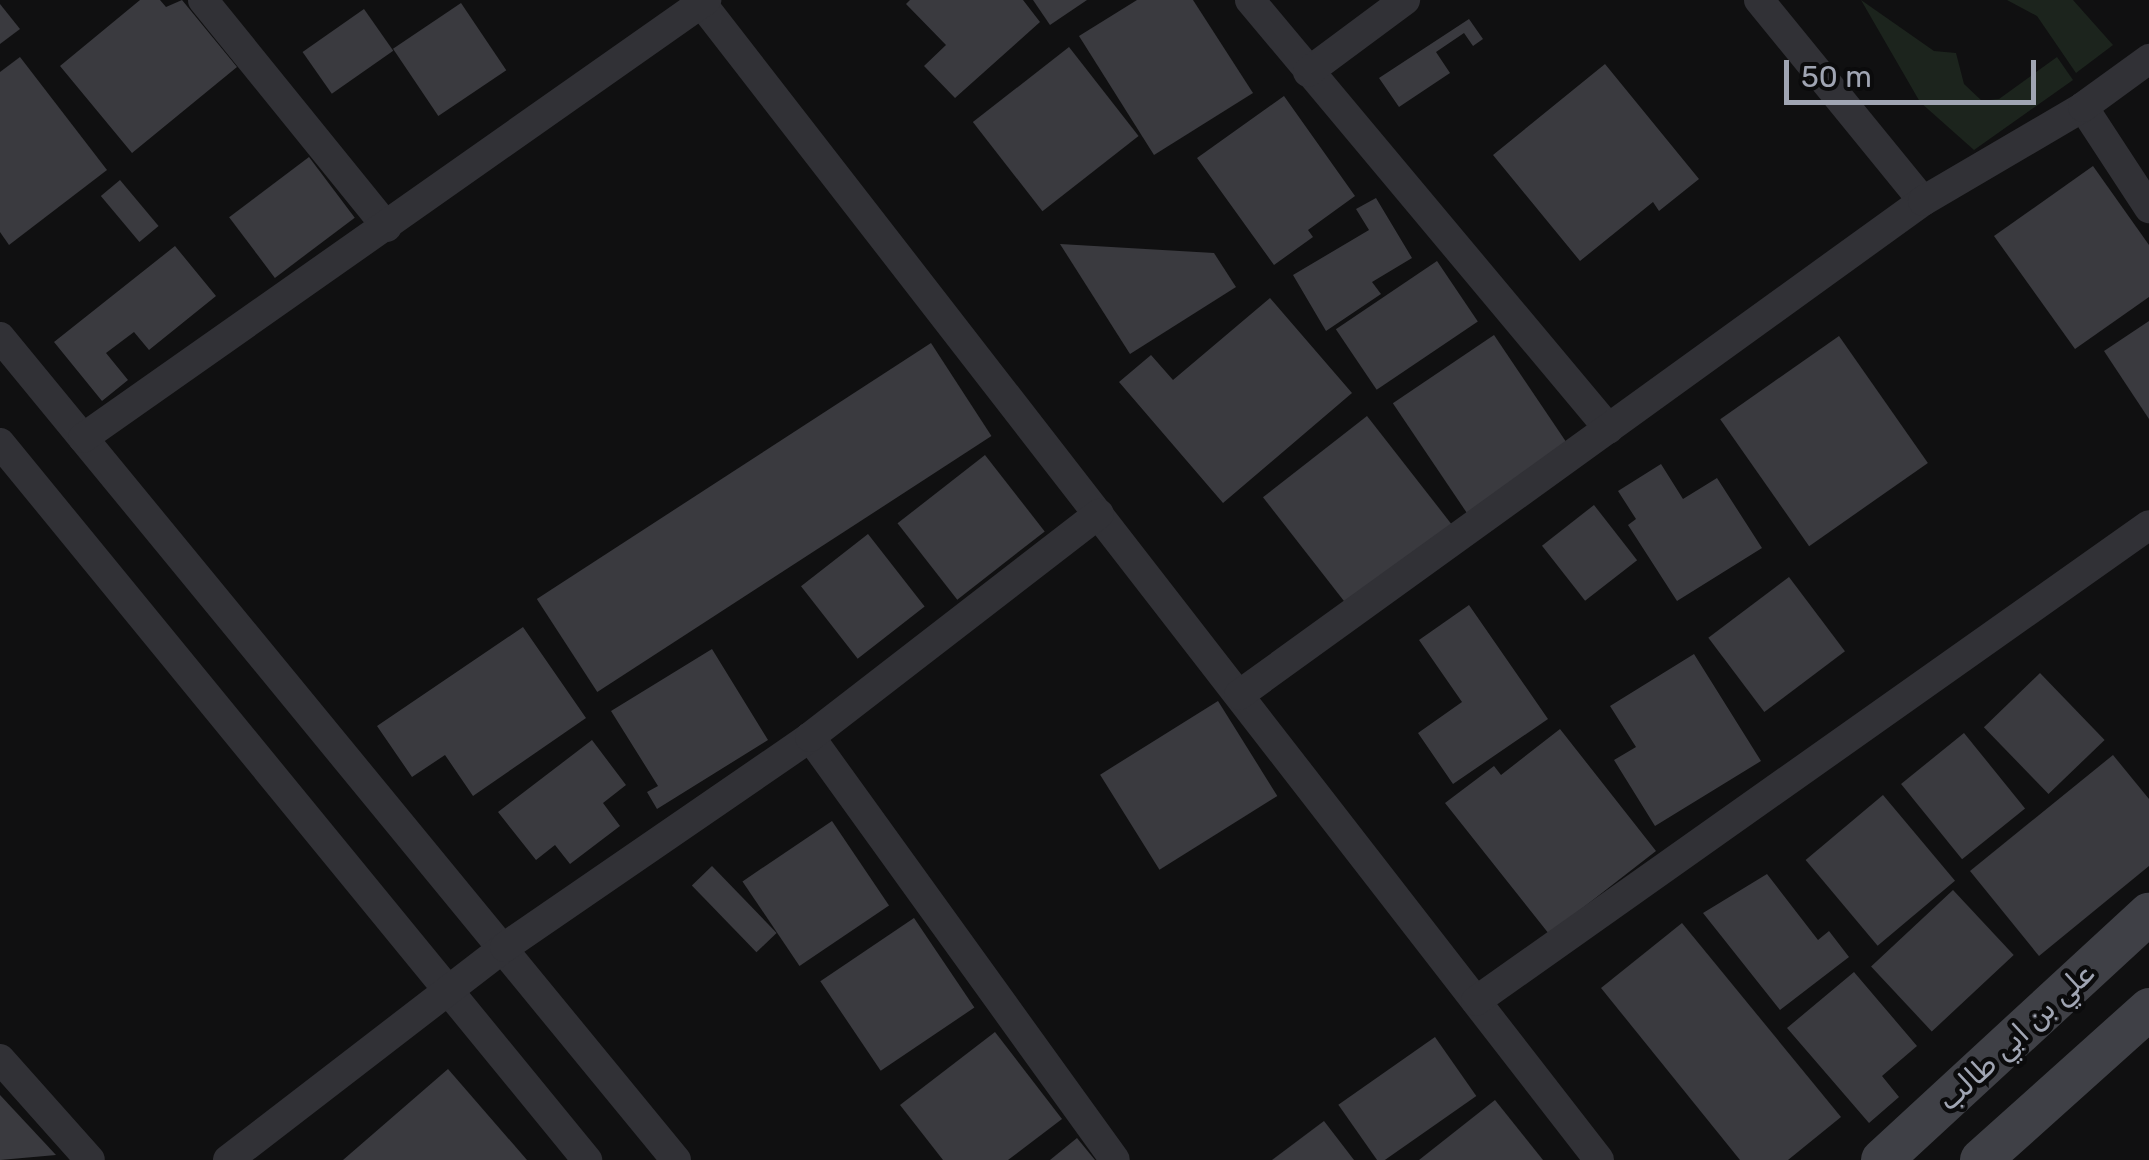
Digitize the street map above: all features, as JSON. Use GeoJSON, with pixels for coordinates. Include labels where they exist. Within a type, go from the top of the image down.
{"type":"FeatureCollection","features":[{"type":"Feature","properties":{"kind":"main road","name":"علي بن ابي طالب"},"geometry":{"type":"LineString","coordinates":[[1882,1160],[2149,914]]}},
{"type":"Feature","properties":{"kind":"main road"},"geometry":{"type":"LineString","coordinates":[[1981,1160],[2149,1010]]}},
{"type":"Feature","properties":{"kind":"street"},"geometry":{"type":"LineString","coordinates":[[203,0],[386,227]]}},
{"type":"Feature","properties":{"kind":"street"},"geometry":{"type":"LineString","coordinates":[[1250,0],[1609,430]]}},
{"type":"Feature","properties":{"kind":"street"},"geometry":{"type":"LineString","coordinates":[[1308,72],[1404,0]]}},
{"type":"Feature","properties":{"kind":"street"},"geometry":{"type":"LineString","coordinates":[[1759,0],[1923,201]]}},
{"type":"Feature","properties":{"kind":"street"},"geometry":{"type":"LineString","coordinates":[[84,438],[702,1],[1599,1160]]}},
{"type":"Feature","properties":{"kind":"street"},"geometry":{"type":"LineString","coordinates":[[1239,695],[1923,201],[2083,107],[2149,59]]}},
{"type":"Feature","properties":{"kind":"street"},"geometry":{"type":"LineString","coordinates":[[2083,107],[2149,208]]}},
{"type":"Feature","properties":{"kind":"street"},"geometry":{"type":"LineString","coordinates":[[0,337],[676,1160]]}},
{"type":"Feature","properties":{"kind":"street"},"geometry":{"type":"LineString","coordinates":[[0,444],[587,1160]]}},
{"type":"Feature","properties":{"kind":"street"},"geometry":{"type":"LineString","coordinates":[[228,1160],[448,989],[810,737],[1098,514]]}},
{"type":"Feature","properties":{"kind":"street"},"geometry":{"type":"LineString","coordinates":[[1476,1001],[2149,525]]}},
{"type":"Feature","properties":{"kind":"street"},"geometry":{"type":"LineString","coordinates":[[810,737],[1114,1160]]}},
{"type":"Feature","properties":{"kind":"street"},"geometry":{"type":"LineString","coordinates":[[0,1059],[90,1160]]}},
{"type":"Feature","properties":{"kind":"shaded area"},"geometry":{"type":"Polygon","coordinates":[[[1861,0],[1934,51],[1956,53],[1964,84],[1982,101],[1999,99],[2057,57],[2073,80],[1974,150],[1920,102],[1861,0]]]}},
{"type":"Feature","properties":{"kind":"shaded area"},"geometry":{"type":"Polygon","coordinates":[[[2007,0],[2073,0],[2113,45],[2076,73],[2037,16],[2007,0]]]}},
{"type":"Feature","properties":{"kind":"building"},"geometry":{"type":"Polygon","coordinates":[[[140,0],[160,0],[166,7],[182,0],[237,67],[132,153],[60,66],[140,0]]]}},
{"type":"Feature","properties":{"kind":"building"},"geometry":{"type":"Polygon","coordinates":[[[910,0],[1023,0],[1040,22],[955,98],[924,66],[946,45],[906,4],[910,0]]]}},
{"type":"Feature","properties":{"kind":"building"},"geometry":{"type":"Polygon","coordinates":[[[1033,0],[1087,0],[1050,25],[1033,0]]]}},
{"type":"Feature","properties":{"kind":"building"},"geometry":{"type":"Polygon","coordinates":[[[1137,0],[1193,0],[1253,93],[1154,155],[1079,36],[1137,0]]]}},
{"type":"Feature","properties":{"kind":"building"},"geometry":{"type":"Polygon","coordinates":[[[461,3],[506,70],[438,116],[393,49],[461,3]]]}},
{"type":"Feature","properties":{"kind":"building"},"geometry":{"type":"Polygon","coordinates":[[[0,4],[20,29],[0,44],[0,4]]]}},
{"type":"Feature","properties":{"kind":"building"},"geometry":{"type":"Polygon","coordinates":[[[364,9],[393,51],[332,94],[303,52],[364,9]]]}},
{"type":"Feature","properties":{"kind":"building"},"geometry":{"type":"Polygon","coordinates":[[[1469,19],[1483,39],[1473,46],[1464,33],[1436,52],[1450,73],[1399,107],[1379,78],[1469,19]]]}},
{"type":"Feature","properties":{"kind":"building"},"geometry":{"type":"Polygon","coordinates":[[[1069,47],[1139,136],[1042,211],[973,122],[1069,47]]]}},
{"type":"Feature","properties":{"kind":"building"},"geometry":{"type":"Polygon","coordinates":[[[20,57],[107,170],[9,245],[0,232],[0,72],[20,57]]]}},
{"type":"Feature","properties":{"kind":"building"},"geometry":{"type":"Polygon","coordinates":[[[1605,64],[1699,179],[1659,211],[1653,202],[1580,261],[1493,155],[1605,64]]]}},
{"type":"Feature","properties":{"kind":"building"},"geometry":{"type":"Polygon","coordinates":[[[1284,96],[1355,196],[1308,230],[1313,237],[1274,265],[1197,158],[1284,96]]]}},
{"type":"Feature","properties":{"kind":"building"},"geometry":{"type":"Polygon","coordinates":[[[309,157],[355,218],[275,278],[229,217],[309,157]]]}},
{"type":"Feature","properties":{"kind":"building"},"geometry":{"type":"Polygon","coordinates":[[[2093,166],[2149,245],[2149,297],[2075,349],[1994,236],[2093,166]]]}},
{"type":"Feature","properties":{"kind":"building"},"geometry":{"type":"Polygon","coordinates":[[[120,180],[159,226],[139,242],[101,196],[120,180]]]}},
{"type":"Feature","properties":{"kind":"building"},"geometry":{"type":"Polygon","coordinates":[[[1376,198],[1412,258],[1372,282],[1381,294],[1326,331],[1293,275],[1369,230],[1356,209],[1376,198]]]}},
{"type":"Feature","properties":{"kind":"building"},"geometry":{"type":"Polygon","coordinates":[[[1060,244],[1214,253],[1236,287],[1130,354],[1060,244]]]}},
{"type":"Feature","properties":{"kind":"building"},"geometry":{"type":"Polygon","coordinates":[[[175,246],[216,296],[149,350],[134,332],[106,353],[128,380],[102,401],[54,342],[175,246]]]}},
{"type":"Feature","properties":{"kind":"building"},"geometry":{"type":"Polygon","coordinates":[[[1437,261],[1478,322],[1377,390],[1336,329],[1437,261]]]}},
{"type":"Feature","properties":{"kind":"building"},"geometry":{"type":"Polygon","coordinates":[[[1270,298],[1352,393],[1223,503],[1119,382],[1151,355],[1173,380],[1270,298]]]}},
{"type":"Feature","properties":{"kind":"building"},"geometry":{"type":"Polygon","coordinates":[[[2149,321],[2149,419],[2104,351],[2149,321]]]}},
{"type":"Feature","properties":{"kind":"building"},"geometry":{"type":"Polygon","coordinates":[[[1494,335],[1568,445],[1467,513],[1393,403],[1494,335]]]}},
{"type":"Feature","properties":{"kind":"building"},"geometry":{"type":"Polygon","coordinates":[[[1839,336],[1928,463],[1809,546],[1720,419],[1839,336]]]}},
{"type":"Feature","properties":{"kind":"building"},"geometry":{"type":"Polygon","coordinates":[[[931,343],[991,436],[597,692],[537,599],[931,343]]]}},
{"type":"Feature","properties":{"kind":"building"},"geometry":{"type":"Polygon","coordinates":[[[1367,416],[1454,528],[1350,609],[1263,497],[1367,416]]]}},
{"type":"Feature","properties":{"kind":"building"},"geometry":{"type":"Polygon","coordinates":[[[985,455],[1045,531],[957,600],[898,523],[985,455]]]}},
{"type":"Feature","properties":{"kind":"building"},"geometry":{"type":"Polygon","coordinates":[[[1661,464],[1683,499],[1717,478],[1762,548],[1677,601],[1628,525],[1636,519],[1618,491],[1661,464]]]}},
{"type":"Feature","properties":{"kind":"building"},"geometry":{"type":"Polygon","coordinates":[[[1594,505],[1637,560],[1585,601],[1542,546],[1594,505]]]}},
{"type":"Feature","properties":{"kind":"building"},"geometry":{"type":"Polygon","coordinates":[[[868,534],[925,606],[858,659],[801,586],[868,534]]]}},
{"type":"Feature","properties":{"kind":"building"},"geometry":{"type":"Polygon","coordinates":[[[1789,577],[1845,651],[1764,712],[1708,638],[1789,577]]]}},
{"type":"Feature","properties":{"kind":"building"},"geometry":{"type":"Polygon","coordinates":[[[1469,605],[1548,719],[1453,784],[1418,733],[1462,702],[1419,640],[1469,605]]]}},
{"type":"Feature","properties":{"kind":"building"},"geometry":{"type":"Polygon","coordinates":[[[523,627],[586,718],[473,796],[445,755],[412,777],[377,726],[523,627]]]}},
{"type":"Feature","properties":{"kind":"building"},"geometry":{"type":"Polygon","coordinates":[[[712,649],[768,740],[657,809],[647,792],[658,786],[611,711],[712,649]]]}},
{"type":"Feature","properties":{"kind":"building"},"geometry":{"type":"Polygon","coordinates":[[[1694,654],[1761,761],[1655,826],[1614,760],[1636,747],[1610,706],[1694,654]]]}},
{"type":"Feature","properties":{"kind":"building"},"geometry":{"type":"Polygon","coordinates":[[[2040,673],[2105,740],[2048,794],[1984,727],[2040,673]]]}},
{"type":"Feature","properties":{"kind":"building"},"geometry":{"type":"Polygon","coordinates":[[[1218,701],[1277,796],[1159,870],[1100,775],[1218,701]]]}},
{"type":"Feature","properties":{"kind":"building"},"geometry":{"type":"Polygon","coordinates":[[[1560,729],[1656,851],[1549,934],[1445,803],[1494,766],[1501,775],[1560,729]]]}},
{"type":"Feature","properties":{"kind":"building"},"geometry":{"type":"Polygon","coordinates":[[[1964,733],[2025,808],[1962,859],[1901,784],[1964,733]]]}},
{"type":"Feature","properties":{"kind":"building"},"geometry":{"type":"Polygon","coordinates":[[[592,740],[626,785],[603,803],[620,826],[570,864],[555,845],[536,860],[498,812],[592,740]]]}},
{"type":"Feature","properties":{"kind":"building"},"geometry":{"type":"Polygon","coordinates":[[[2113,755],[2149,799],[2149,866],[2039,956],[1970,871],[2113,755]]]}},
{"type":"Feature","properties":{"kind":"building"},"geometry":{"type":"Polygon","coordinates":[[[1883,795],[1955,881],[1878,946],[1806,860],[1883,795]]]}},
{"type":"Feature","properties":{"kind":"building"},"geometry":{"type":"Polygon","coordinates":[[[832,821],[889,906],[800,966],[742,881],[832,821]]]}},
{"type":"Feature","properties":{"kind":"building"},"geometry":{"type":"Polygon","coordinates":[[[712,866],[777,933],[756,952],[692,885],[712,866]]]}},
{"type":"Feature","properties":{"kind":"building"},"geometry":{"type":"Polygon","coordinates":[[[1767,874],[1818,940],[1829,931],[1849,957],[1780,1010],[1703,913],[1767,874]]]}},
{"type":"Feature","properties":{"kind":"building"},"geometry":{"type":"Polygon","coordinates":[[[1953,890],[2014,955],[1932,1031],[1871,966],[1953,890]]]}},
{"type":"Feature","properties":{"kind":"building"},"geometry":{"type":"Polygon","coordinates":[[[914,918],[974,1008],[881,1071],[820,981],[914,918]]]}},
{"type":"Feature","properties":{"kind":"building"},"geometry":{"type":"Polygon","coordinates":[[[1682,923],[1841,1117],[1788,1160],[1740,1160],[1601,988],[1682,923]]]}},
{"type":"Feature","properties":{"kind":"building"},"geometry":{"type":"Polygon","coordinates":[[[1854,972],[1917,1046],[1882,1076],[1899,1097],[1869,1123],[1787,1028],[1854,972]]]}},
{"type":"Feature","properties":{"kind":"building"},"geometry":{"type":"Polygon","coordinates":[[[995,1032],[1062,1119],[1008,1160],[943,1160],[900,1105],[995,1032]]]}},
{"type":"Feature","properties":{"kind":"building"},"geometry":{"type":"Polygon","coordinates":[[[1435,1037],[1476,1096],[1385,1160],[1377,1160],[1338,1105],[1435,1037]]]}},
{"type":"Feature","properties":{"kind":"building"},"geometry":{"type":"Polygon","coordinates":[[[448,1069],[527,1160],[343,1160],[448,1069]]]}},
{"type":"Feature","properties":{"kind":"building"},"geometry":{"type":"Polygon","coordinates":[[[0,1095],[56,1155],[0,1160],[0,1095]]]}},
{"type":"Feature","properties":{"kind":"building"},"geometry":{"type":"Polygon","coordinates":[[[1495,1100],[1543,1160],[1419,1160],[1495,1100]]]}},
{"type":"Feature","properties":{"kind":"building"},"geometry":{"type":"Polygon","coordinates":[[[1324,1121],[1354,1160],[1272,1160],[1324,1121]]]}},
{"type":"Feature","properties":{"kind":"building"},"geometry":{"type":"Polygon","coordinates":[[[1077,1138],[1095,1160],[1050,1160],[1077,1138]]]}}]}
